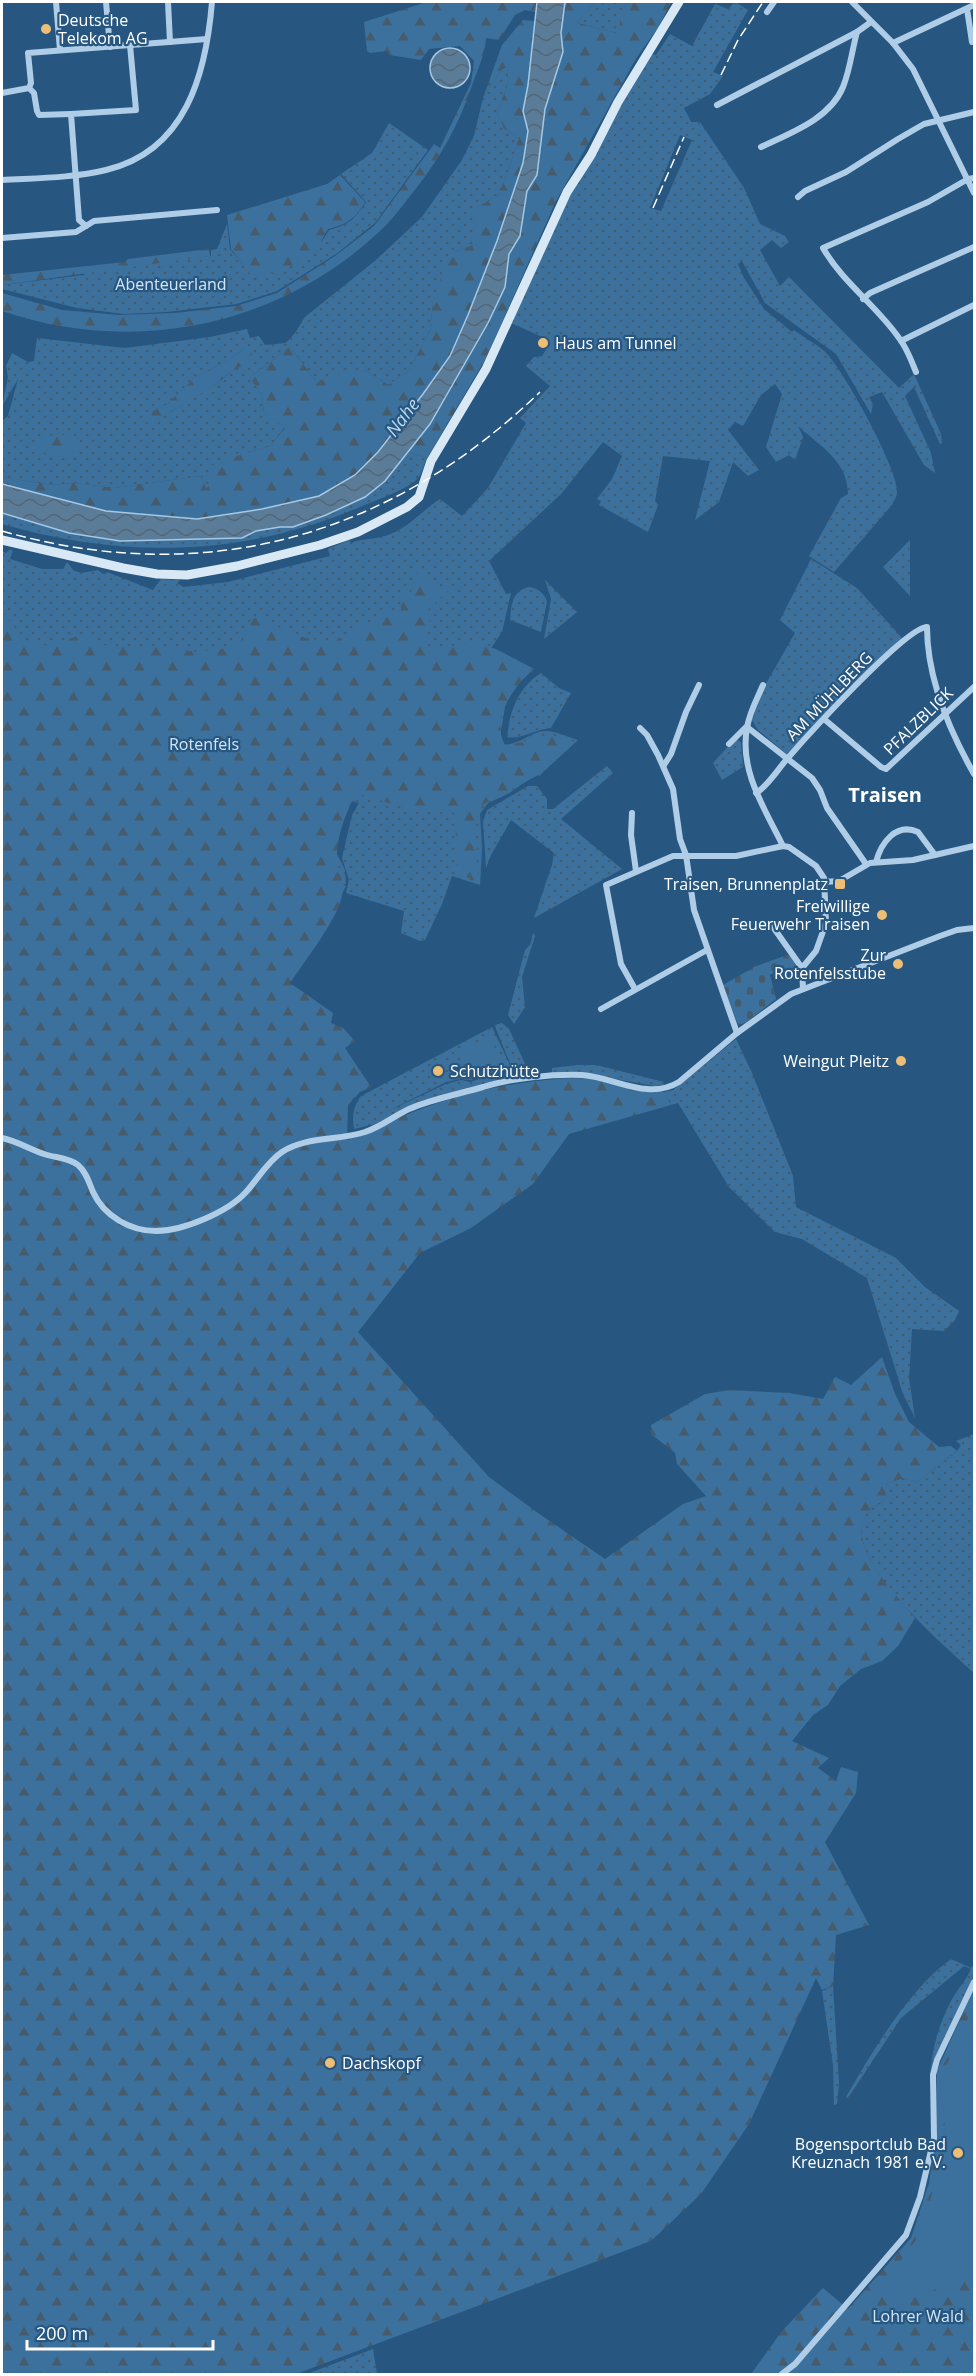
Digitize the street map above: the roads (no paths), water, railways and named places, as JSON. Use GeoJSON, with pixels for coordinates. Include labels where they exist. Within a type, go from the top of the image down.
{"type":"FeatureCollection","features":[{"type":"Feature","properties":{"kind":"main road"},"geometry":{"type":"LineString","coordinates":[[2,540],[123,568],[157,574],[187,575],[320,546],[358,532],[407,507],[419,497],[431,461],[486,369],[563,201],[591,155],[618,102],[679,2]]}},
{"type":"Feature","properties":{"kind":"street"},"geometry":{"type":"LineString","coordinates":[[56,2],[60,50]]}},
{"type":"Feature","properties":{"kind":"street"},"geometry":{"type":"LineString","coordinates":[[106,2],[110,46]]}},
{"type":"Feature","properties":{"kind":"street"},"geometry":{"type":"LineString","coordinates":[[168,2],[170,42]]}},
{"type":"Feature","properties":{"kind":"street"},"geometry":{"type":"LineString","coordinates":[[2,180],[106,170],[124,164],[153,149],[165,138],[184,112],[192,95],[204,58],[212,2]]}},
{"type":"Feature","properties":{"kind":"street"},"geometry":{"type":"LineString","coordinates":[[767,12],[774,2]]}},
{"type":"Feature","properties":{"kind":"street"},"geometry":{"type":"LineString","coordinates":[[852,2],[893,43],[913,69],[971,179],[975,193]]}},
{"type":"Feature","properties":{"kind":"street"},"geometry":{"type":"LineString","coordinates":[[893,43],[975,5]]}},
{"type":"Feature","properties":{"kind":"street"},"geometry":{"type":"LineString","coordinates":[[967,9],[972,42]]}},
{"type":"Feature","properties":{"kind":"street"},"geometry":{"type":"LineString","coordinates":[[717,105],[857,32],[871,22]]}},
{"type":"Feature","properties":{"kind":"street"},"geometry":{"type":"LineString","coordinates":[[761,147],[804,125],[830,107],[842,89],[857,32]]}},
{"type":"Feature","properties":{"kind":"street"},"geometry":{"type":"LineString","coordinates":[[29,88],[31,83],[28,53],[207,39]]}},
{"type":"Feature","properties":{"kind":"street"},"geometry":{"type":"LineString","coordinates":[[29,88],[34,93],[39,116],[136,110],[130,45]]}},
{"type":"Feature","properties":{"kind":"street"},"geometry":{"type":"LineString","coordinates":[[2,93],[29,88]]}},
{"type":"Feature","properties":{"kind":"street"},"geometry":{"type":"LineString","coordinates":[[798,197],[805,190],[846,172],[914,130],[938,120],[975,112]]}},
{"type":"Feature","properties":{"kind":"street"},"geometry":{"type":"LineString","coordinates":[[71,114],[79,220],[86,226]]}},
{"type":"Feature","properties":{"kind":"street"},"geometry":{"type":"LineString","coordinates":[[916,372],[902,341],[840,275],[822,248],[928,202],[971,179]]}},
{"type":"Feature","properties":{"kind":"street"},"geometry":{"type":"LineString","coordinates":[[2,238],[76,232],[94,221],[217,210]]}},
{"type":"Feature","properties":{"kind":"street"},"geometry":{"type":"LineString","coordinates":[[863,299],[880,288],[975,247]]}},
{"type":"Feature","properties":{"kind":"street"},"geometry":{"type":"LineString","coordinates":[[902,341],[975,305]]}},
{"type":"Feature","properties":{"kind":"street","name":"AM MÜHLBERG"},"geometry":{"type":"LineString","coordinates":[[756,793],[824,719],[905,638],[921,627],[927,627],[932,674],[946,712]]}},
{"type":"Feature","properties":{"kind":"street"},"geometry":{"type":"LineString","coordinates":[[664,765],[671,754],[686,712],[699,685]]}},
{"type":"Feature","properties":{"kind":"street"},"geometry":{"type":"LineString","coordinates":[[763,685],[747,727],[747,758],[756,793],[783,846]]}},
{"type":"Feature","properties":{"kind":"street","name":"PFALZBLICK"},"geometry":{"type":"LineString","coordinates":[[824,719],[886,769],[975,687]]}},
{"type":"Feature","properties":{"kind":"street"},"geometry":{"type":"LineString","coordinates":[[946,712],[975,774]]}},
{"type":"Feature","properties":{"kind":"street"},"geometry":{"type":"LineString","coordinates":[[729,744],[747,727]]}},
{"type":"Feature","properties":{"kind":"street"},"geometry":{"type":"LineString","coordinates":[[747,727],[812,778],[827,808],[866,864]]}},
{"type":"Feature","properties":{"kind":"street"},"geometry":{"type":"LineString","coordinates":[[640,728],[647,735],[664,765],[673,789],[694,910],[737,1033]]}},
{"type":"Feature","properties":{"kind":"street"},"geometry":{"type":"LineString","coordinates":[[632,813],[631,835],[636,871]]}},
{"type":"Feature","properties":{"kind":"street"},"geometry":{"type":"LineString","coordinates":[[876,862],[889,837],[905,828],[918,832],[935,855]]}},
{"type":"Feature","properties":{"kind":"street"},"geometry":{"type":"LineString","coordinates":[[635,989],[621,964],[606,885],[668,857],[736,856],[783,846],[795,850],[816,866],[822,872],[824,882],[826,923],[816,951],[802,968]]}},
{"type":"Feature","properties":{"kind":"street"},"geometry":{"type":"LineString","coordinates":[[824,882],[839,881],[866,864],[902,862],[975,846]]}},
{"type":"Feature","properties":{"kind":"street"},"geometry":{"type":"LineString","coordinates":[[773,927],[802,968],[803,989]]}},
{"type":"Feature","properties":{"kind":"street"},"geometry":{"type":"LineString","coordinates":[[2,1138],[75,1163],[86,1174],[97,1200],[119,1221],[147,1230],[170,1230],[195,1222],[235,1202],[274,1158],[295,1145],[365,1132],[419,1106],[513,1080],[582,1075],[636,1088],[669,1087],[679,1082],[737,1033],[788,995],[940,936],[957,930],[975,928]]}},
{"type":"Feature","properties":{"kind":"street"},"geometry":{"type":"LineString","coordinates":[[601,1009],[707,950]]}},
{"type":"Feature","properties":{"kind":"street"},"geometry":{"type":"LineString","coordinates":[[782,2374],[795,2364],[906,2235],[920,2197],[934,2138],[933,2075],[975,1982]]}},
{"type":"Feature","properties":{"kind":"water"},"geometry":{"type":"Polygon","coordinates":[[[537,2],[565,2],[561,33],[563,52],[545,109],[537,175],[527,191],[520,236],[509,254],[505,287],[488,323],[430,424],[385,481],[365,497],[326,515],[293,527],[256,531],[242,538],[120,541],[69,533],[2,513],[2,484],[106,511],[197,519],[262,509],[319,496],[355,475],[378,452],[450,356],[497,241],[523,163],[528,131],[523,111],[537,2]]]}},
{"type":"Feature","properties":{"kind":"water"},"geometry":{"type":"Polygon","coordinates":[[[450,48],[458,49],[464,54],[469,60],[469,76],[464,82],[458,87],[450,88],[442,87],[436,82],[431,76],[430,68],[431,60],[436,54],[442,49],[450,48]]]}},
{"type":"Feature","properties":{"kind":"railway"},"geometry":{"type":"LineString","coordinates":[[721,75],[738,40],[763,2]]}},
{"type":"Feature","properties":{"kind":"railway"},"geometry":{"type":"LineString","coordinates":[[653,208],[684,137]]}},
{"type":"Feature","properties":{"kind":"railway"},"geometry":{"type":"LineString","coordinates":[[2,531],[77,548],[150,554],[222,551],[290,538],[357,515],[421,483],[482,442],[540,392]]}},
{"type":"Feature","properties":{"kind":"place","name":"Deutsche Telekom AG"},"geometry":{"type":"Point","coordinates":[46,29]}},
{"type":"Feature","properties":{"kind":"place","name":"Haus am Tunnel"},"geometry":{"type":"Point","coordinates":[543,343]}},
{"type":"Feature","properties":{"kind":"place","name":"Traisen, Brunnenplatz"},"geometry":{"type":"Point","coordinates":[840,884]}},
{"type":"Feature","properties":{"kind":"place","name":"Freiwillige Feuerwehr Traisen"},"geometry":{"type":"Point","coordinates":[882,915]}},
{"type":"Feature","properties":{"kind":"place","name":"Zur Rotenfelsstube"},"geometry":{"type":"Point","coordinates":[898,964]}},
{"type":"Feature","properties":{"kind":"place","name":"Weingut Pleitz"},"geometry":{"type":"Point","coordinates":[901,1061]}},
{"type":"Feature","properties":{"kind":"place","name":"Schutzhütte"},"geometry":{"type":"Point","coordinates":[438,1071]}},
{"type":"Feature","properties":{"kind":"place","name":"Dachskopf"},"geometry":{"type":"Point","coordinates":[330,2063]}},
{"type":"Feature","properties":{"kind":"place","name":"Bogensportclub Bad Kreuznach 1981 e. V."},"geometry":{"type":"Point","coordinates":[958,2153]}},
{"type":"Feature","properties":{"kind":"district","name":"Traisen"},"geometry":{"type":"Point","coordinates":[885,794]}},
{"type":"Feature","properties":{"kind":"park label","name":"Abenteuerland"},"geometry":{"type":"Point","coordinates":[171,284]}},
{"type":"Feature","properties":{"kind":"park label","name":"Rotenfels"},"geometry":{"type":"Point","coordinates":[204,744]}},
{"type":"Feature","properties":{"kind":"park label","name":"Lohrer Wald"},"geometry":{"type":"Point","coordinates":[918,2316]}},
{"type":"Feature","properties":{"kind":"water label","name":"Nahe"},"geometry":{"type":"Point","coordinates":[402,417]}}]}
